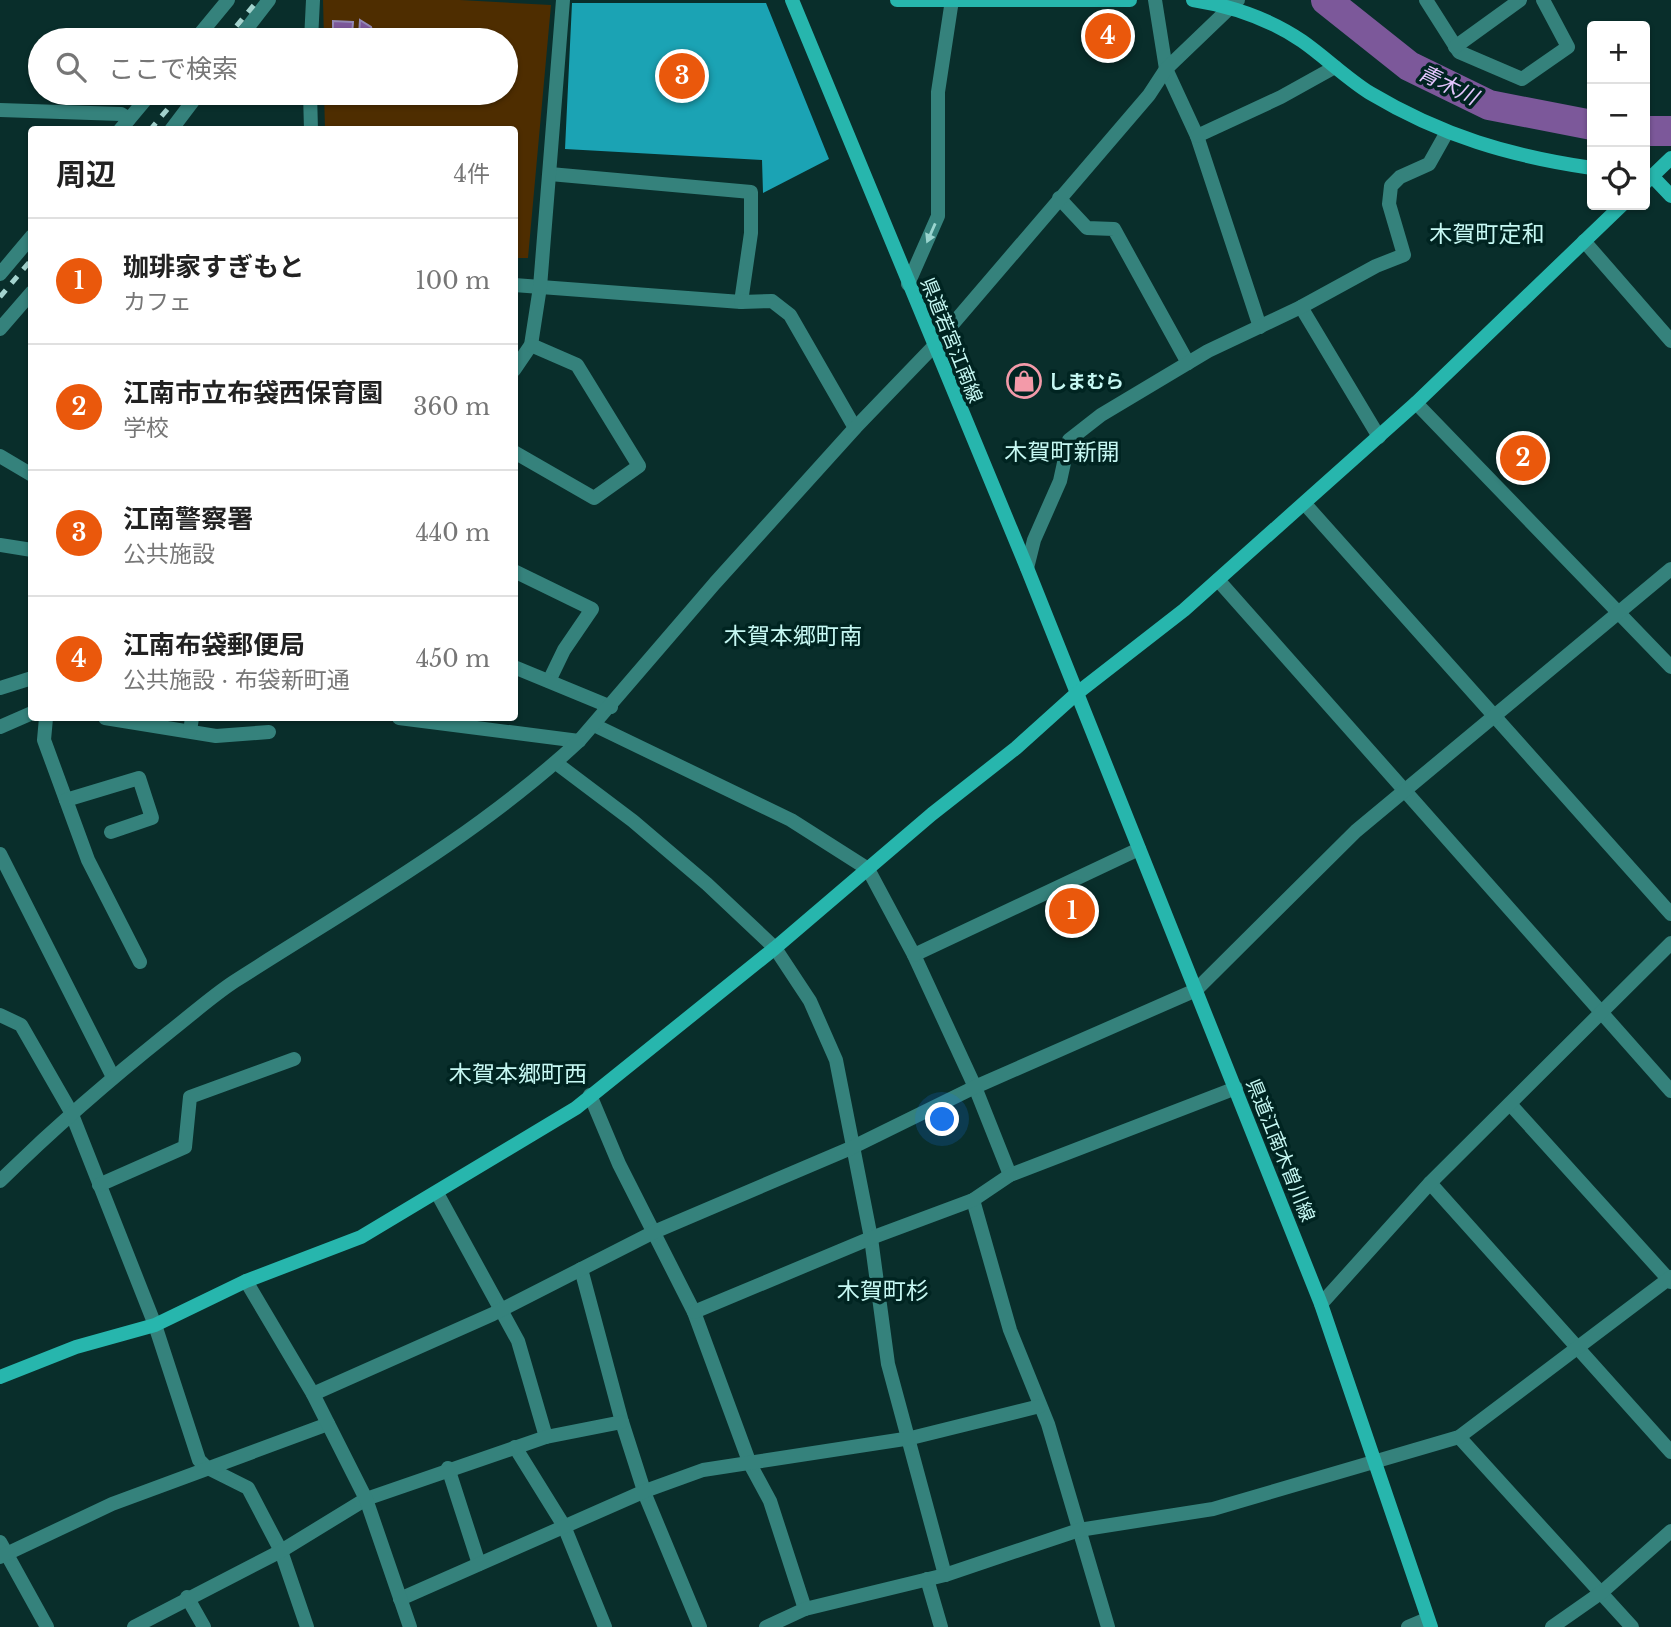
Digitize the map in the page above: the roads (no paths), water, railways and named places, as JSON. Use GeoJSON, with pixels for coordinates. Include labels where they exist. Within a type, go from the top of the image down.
{"type":"FeatureCollection","features":[{"type":"Feature","properties":{"kind":"street"},"geometry":{"type":"LineString","coordinates":[[205,28],[228,0]]}},
{"type":"Feature","properties":{"kind":"street"},"geometry":{"type":"LineString","coordinates":[[247,28],[268,0]]}},
{"type":"Feature","properties":{"kind":"street"},"geometry":{"type":"LineString","coordinates":[[312,28],[313,0]]}},
{"type":"Feature","properties":{"kind":"street"},"geometry":{"type":"LineString","coordinates":[[518,364],[531,345],[540,287],[563,0]]}},
{"type":"Feature","properties":{"kind":"street","name":"県道若宮江南線"},"geometry":{"type":"LineString","coordinates":[[792,0],[933,347],[1027,568],[1076,694]]}},
{"type":"Feature","properties":{"kind":"street"},"geometry":{"type":"LineString","coordinates":[[897,0],[1130,0]]}},
{"type":"Feature","properties":{"kind":"street"},"geometry":{"type":"LineString","coordinates":[[1154,0],[1167,69],[1197,136],[1260,327]]}},
{"type":"Feature","properties":{"kind":"street"},"geometry":{"type":"LineString","coordinates":[[1193,0],[1235,3],[1300,40],[1370,93],[1447,132],[1501,152],[1587,167]]}},
{"type":"Feature","properties":{"kind":"street"},"geometry":{"type":"LineString","coordinates":[[1426,0],[1459,52],[1522,79],[1568,47],[1543,0]]}},
{"type":"Feature","properties":{"kind":"street"},"geometry":{"type":"LineString","coordinates":[[1455,47],[1520,0]]}},
{"type":"Feature","properties":{"kind":"street"},"geometry":{"type":"LineString","coordinates":[[908,284],[938,216],[939,92],[952,1]]}},
{"type":"Feature","properties":{"kind":"street"},"geometry":{"type":"LineString","coordinates":[[0,1181],[71,1112],[228,986],[306,939],[455,840],[556,763],[611,708],[715,583],[855,428],[933,347],[1149,95],[1167,69],[1235,3]]}},
{"type":"Feature","properties":{"kind":"street"},"geometry":{"type":"LineString","coordinates":[[1197,136],[1281,97],[1335,67]]}},
{"type":"Feature","properties":{"kind":"street"},"geometry":{"type":"LineString","coordinates":[[0,110],[121,114],[125,124],[141,105]]}},
{"type":"Feature","properties":{"kind":"street"},"geometry":{"type":"LineString","coordinates":[[174,126],[190,105]]}},
{"type":"Feature","properties":{"kind":"street"},"geometry":{"type":"LineString","coordinates":[[310,105],[311,126]]}},
{"type":"Feature","properties":{"kind":"street"},"geometry":{"type":"LineString","coordinates":[[1027,568],[1034,540],[1060,481],[1069,440],[1101,415],[1188,363],[1376,266],[1404,255],[1389,204],[1391,186],[1400,177],[1429,164],[1447,132]]}},
{"type":"Feature","properties":{"kind":"street"},"geometry":{"type":"LineString","coordinates":[[1650,176],[1671,158]]}},
{"type":"Feature","properties":{"kind":"street"},"geometry":{"type":"LineString","coordinates":[[550,174],[751,192],[751,233],[741,302]]}},
{"type":"Feature","properties":{"kind":"street"},"geometry":{"type":"LineString","coordinates":[[1650,180],[1671,196]]}},
{"type":"Feature","properties":{"kind":"street"},"geometry":{"type":"LineString","coordinates":[[1059,198],[1087,228],[1114,229],[1188,363]]}},
{"type":"Feature","properties":{"kind":"street"},"geometry":{"type":"LineString","coordinates":[[0,1377],[76,1348],[155,1325],[246,1281],[361,1237],[576,1108],[775,948],[1016,748],[1076,694],[1218,580],[1416,403],[1617,210]]}},
{"type":"Feature","properties":{"kind":"street"},"geometry":{"type":"LineString","coordinates":[[1,272],[28,241]]}},
{"type":"Feature","properties":{"kind":"street"},"geometry":{"type":"LineString","coordinates":[[1584,242],[1671,341]]}},
{"type":"Feature","properties":{"kind":"street"},"geometry":{"type":"LineString","coordinates":[[518,285],[741,302],[772,301],[790,315],[855,428]]}},
{"type":"Feature","properties":{"kind":"street"},"geometry":{"type":"LineString","coordinates":[[0,329],[28,296]]}},
{"type":"Feature","properties":{"kind":"street"},"geometry":{"type":"LineString","coordinates":[[1301,307],[1379,437]]}},
{"type":"Feature","properties":{"kind":"street"},"geometry":{"type":"LineString","coordinates":[[518,454],[594,498],[639,466],[577,365],[531,345]]}},
{"type":"Feature","properties":{"kind":"street"},"geometry":{"type":"LineString","coordinates":[[1416,403],[1671,667]]}},
{"type":"Feature","properties":{"kind":"street"},"geometry":{"type":"LineString","coordinates":[[0,456],[28,473]]}},
{"type":"Feature","properties":{"kind":"street"},"geometry":{"type":"LineString","coordinates":[[1305,504],[1671,914]]}},
{"type":"Feature","properties":{"kind":"street"},"geometry":{"type":"LineString","coordinates":[[0,545],[28,549]]}},
{"type":"Feature","properties":{"kind":"street"},"geometry":{"type":"LineString","coordinates":[[313,1394],[502,1310],[654,1231],[851,1148],[975,1087],[1196,990],[1356,831],[1671,569]]}},
{"type":"Feature","properties":{"kind":"street"},"geometry":{"type":"LineString","coordinates":[[518,573],[592,609],[565,650],[549,681]]}},
{"type":"Feature","properties":{"kind":"street"},"geometry":{"type":"LineString","coordinates":[[1218,580],[1671,1091]]}},
{"type":"Feature","properties":{"kind":"street"},"geometry":{"type":"LineString","coordinates":[[518,669],[611,708]]}},
{"type":"Feature","properties":{"kind":"street"},"geometry":{"type":"LineString","coordinates":[[0,688],[28,679]]}},
{"type":"Feature","properties":{"kind":"street","name":"県道江南木曽川線"},"geometry":{"type":"LineString","coordinates":[[1076,694],[1321,1304],[1377,1461],[1429,1623]]}},
{"type":"Feature","properties":{"kind":"street"},"geometry":{"type":"LineString","coordinates":[[0,727],[28,715]]}},
{"type":"Feature","properties":{"kind":"street"},"geometry":{"type":"LineString","coordinates":[[46,721],[44,740],[88,860],[140,962]]}},
{"type":"Feature","properties":{"kind":"street"},"geometry":{"type":"LineString","coordinates":[[148,721],[191,724],[216,736],[269,732]]}},
{"type":"Feature","properties":{"kind":"street"},"geometry":{"type":"LineString","coordinates":[[422,721],[579,741]]}},
{"type":"Feature","properties":{"kind":"street"},"geometry":{"type":"LineString","coordinates":[[594,725],[791,820],[868,869],[914,955],[975,1087],[1010,1175]]}},
{"type":"Feature","properties":{"kind":"street"},"geometry":{"type":"LineString","coordinates":[[556,763],[633,821],[775,948],[810,1000],[836,1060],[870,1238],[888,1364],[911,1438],[945,1575]]}},
{"type":"Feature","properties":{"kind":"street"},"geometry":{"type":"LineString","coordinates":[[66,800],[139,778],[152,818],[111,832]]}},
{"type":"Feature","properties":{"kind":"street"},"geometry":{"type":"LineString","coordinates":[[914,955],[1139,849]]}},
{"type":"Feature","properties":{"kind":"street"},"geometry":{"type":"LineString","coordinates":[[0,854],[113,1077]]}},
{"type":"Feature","properties":{"kind":"street"},"geometry":{"type":"LineString","coordinates":[[1321,1304],[1430,1183],[1671,943]]}},
{"type":"Feature","properties":{"kind":"street"},"geometry":{"type":"LineString","coordinates":[[0,1015],[21,1025],[71,1112],[155,1325],[200,1460],[206,1466],[248,1488],[281,1550],[307,1627]]}},
{"type":"Feature","properties":{"kind":"street"},"geometry":{"type":"LineString","coordinates":[[99,1185],[185,1147],[190,1097],[294,1059]]}},
{"type":"Feature","properties":{"kind":"street"},"geometry":{"type":"LineString","coordinates":[[694,1312],[870,1238],[973,1200],[1010,1175],[1236,1088]]}},
{"type":"Feature","properties":{"kind":"street"},"geometry":{"type":"LineString","coordinates":[[590,1095],[619,1164],[694,1312],[750,1464],[770,1501],[806,1609]]}},
{"type":"Feature","properties":{"kind":"street"},"geometry":{"type":"LineString","coordinates":[[766,1627],[806,1609],[945,1575],[1079,1531],[1213,1510],[1459,1437],[1670,1279],[1510,1104]]}},
{"type":"Feature","properties":{"kind":"street"},"geometry":{"type":"LineString","coordinates":[[1430,1183],[1671,1452]]}},
{"type":"Feature","properties":{"kind":"street"},"geometry":{"type":"LineString","coordinates":[[437,1193],[518,1341],[546,1437]]}},
{"type":"Feature","properties":{"kind":"street"},"geometry":{"type":"LineString","coordinates":[[973,1200],[1010,1330],[1040,1406],[1108,1627]]}},
{"type":"Feature","properties":{"kind":"street"},"geometry":{"type":"LineString","coordinates":[[581,1269],[622,1422],[645,1492],[700,1627]]}},
{"type":"Feature","properties":{"kind":"street"},"geometry":{"type":"LineString","coordinates":[[246,1281],[313,1394],[366,1499],[410,1627]]}},
{"type":"Feature","properties":{"kind":"street"},"geometry":{"type":"LineString","coordinates":[[400,1600],[564,1526],[702,1470],[911,1438],[1040,1406]]}},
{"type":"Feature","properties":{"kind":"street"},"geometry":{"type":"LineString","coordinates":[[134,1627],[281,1550],[366,1499],[449,1468],[546,1437],[622,1422]]}},
{"type":"Feature","properties":{"kind":"street"},"geometry":{"type":"LineString","coordinates":[[47,1627],[2,1551],[206,1466],[328,1424]]}},
{"type":"Feature","properties":{"kind":"street"},"geometry":{"type":"LineString","coordinates":[[1459,1437],[1632,1627]]}},
{"type":"Feature","properties":{"kind":"street"},"geometry":{"type":"LineString","coordinates":[[515,1447],[564,1526],[605,1627]]}},
{"type":"Feature","properties":{"kind":"street"},"geometry":{"type":"LineString","coordinates":[[449,1468],[478,1564]]}},
{"type":"Feature","properties":{"kind":"street"},"geometry":{"type":"LineString","coordinates":[[1552,1627],[1602,1592],[1671,1531]]}},
{"type":"Feature","properties":{"kind":"street"},"geometry":{"type":"LineString","coordinates":[[927,1579],[941,1627]]}},
{"type":"Feature","properties":{"kind":"street"},"geometry":{"type":"LineString","coordinates":[[187,1597],[204,1627]]}},
{"type":"Feature","properties":{"kind":"street"},"geometry":{"type":"LineString","coordinates":[[1408,1627],[1429,1623]]}},
{"type":"Feature","properties":{"kind":"waterway","name":"青木川"},"geometry":{"type":"LineString","coordinates":[[1326,0],[1409,66],[1489,105],[1587,124]]}},
{"type":"Feature","properties":{"kind":"waterway","name":"青木川"},"geometry":{"type":"LineString","coordinates":[[1650,131],[1671,131]]}},
{"type":"Feature","properties":{"kind":"railway"},"geometry":{"type":"LineString","coordinates":[[235,28],[258,0]]}},
{"type":"Feature","properties":{"kind":"railway"},"geometry":{"type":"LineString","coordinates":[[153,126],[171,105]]}},
{"type":"Feature","properties":{"kind":"railway"},"geometry":{"type":"LineString","coordinates":[[0,297],[28,264]]}},
{"type":"Feature","properties":{"kind":"place","name":"江南布袋郵便局"},"geometry":{"type":"Point","coordinates":[1108,36]}},
{"type":"Feature","properties":{"kind":"place","name":"江南警察署"},"geometry":{"type":"Point","coordinates":[682,76]}},
{"type":"Feature","properties":{"kind":"place","name":"しまむら"},"geometry":{"type":"Point","coordinates":[1024,381]}},
{"type":"Feature","properties":{"kind":"place","name":"江南市立布袋西保育園"},"geometry":{"type":"Point","coordinates":[1523,458]}},
{"type":"Feature","properties":{"kind":"place","name":"珈琲家すぎもと"},"geometry":{"type":"Point","coordinates":[1072,911]}},
{"type":"Feature","properties":{"kind":"district","name":"木賀町定和"},"geometry":{"type":"Point","coordinates":[1487,234]}},
{"type":"Feature","properties":{"kind":"district","name":"木賀町新開"},"geometry":{"type":"Point","coordinates":[1062,452]}},
{"type":"Feature","properties":{"kind":"district","name":"木賀本郷町南"},"geometry":{"type":"Point","coordinates":[793,636]}},
{"type":"Feature","properties":{"kind":"district","name":"木賀本郷町西"},"geometry":{"type":"Point","coordinates":[518,1074]}},
{"type":"Feature","properties":{"kind":"district","name":"木賀町杉"},"geometry":{"type":"Point","coordinates":[883,1291]}}]}
